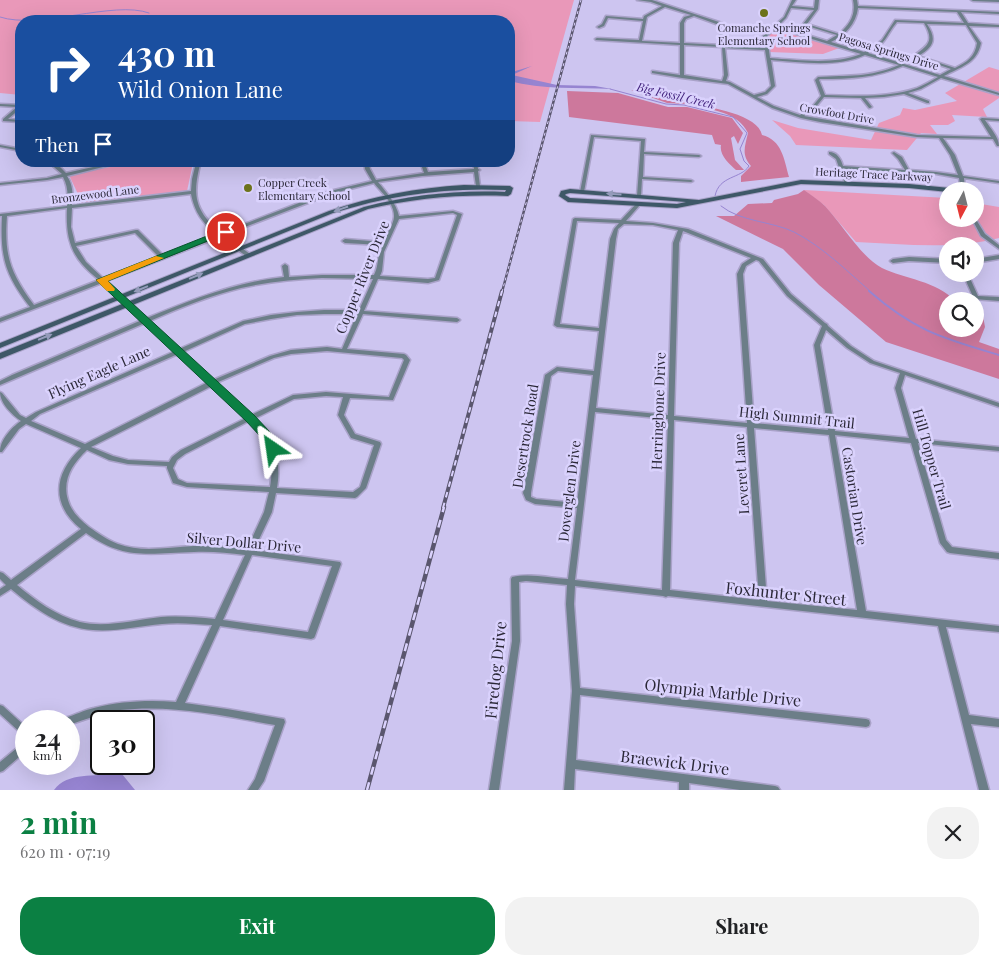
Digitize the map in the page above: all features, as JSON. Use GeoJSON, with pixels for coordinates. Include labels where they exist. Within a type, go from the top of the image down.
{"type":"FeatureCollection","features":[{"type":"Feature","properties":{"kind":"street"},"geometry":{"type":"LineString","coordinates":[[639,0],[721,24],[726,75],[724,81]]}},
{"type":"Feature","properties":{"kind":"street"},"geometry":{"type":"LineString","coordinates":[[755,96],[766,93],[773,88],[764,36],[785,17],[792,7],[794,0]]}},
{"type":"Feature","properties":{"kind":"street"},"geometry":{"type":"LineString","coordinates":[[817,0],[816,10],[805,24],[840,35]]}},
{"type":"Feature","properties":{"kind":"street"},"geometry":{"type":"LineString","coordinates":[[828,42],[840,35],[853,20],[857,7],[855,0]]}},
{"type":"Feature","properties":{"kind":"street"},"geometry":{"type":"LineString","coordinates":[[973,0],[999,1]]}},
{"type":"Feature","properties":{"kind":"street"},"geometry":{"type":"LineString","coordinates":[[640,42],[644,20],[649,13],[664,6]]}},
{"type":"Feature","properties":{"kind":"street"},"geometry":{"type":"LineString","coordinates":[[792,7],[816,10]]}},
{"type":"Feature","properties":{"kind":"street"},"geometry":{"type":"LineString","coordinates":[[857,7],[999,13]]}},
{"type":"Feature","properties":{"kind":"street"},"geometry":{"type":"LineString","coordinates":[[823,96],[861,96],[903,92],[918,88],[970,61],[979,48],[977,37],[958,11]]}},
{"type":"Feature","properties":{"kind":"street"},"geometry":{"type":"LineString","coordinates":[[682,77],[682,22],[694,15]]}},
{"type":"Feature","properties":{"kind":"street"},"geometry":{"type":"LineString","coordinates":[[599,27],[607,17],[644,20]]}},
{"type":"Feature","properties":{"kind":"street"},"geometry":{"type":"LineString","coordinates":[[768,60],[831,62],[845,60],[864,53],[883,41],[896,21],[999,26]]}},
{"type":"Feature","properties":{"kind":"street"},"geometry":{"type":"LineString","coordinates":[[925,23],[930,29],[933,41],[929,48],[915,56],[954,70]]}},
{"type":"Feature","properties":{"kind":"street","name":"Pagosa Springs Drive"},"geometry":{"type":"LineString","coordinates":[[774,26],[999,94]]}},
{"type":"Feature","properties":{"kind":"street"},"geometry":{"type":"LineString","coordinates":[[598,39],[766,49]]}},
{"type":"Feature","properties":{"kind":"street"},"geometry":{"type":"LineString","coordinates":[[823,96],[817,80],[819,78],[862,77],[880,74],[902,65]]}},
{"type":"Feature","properties":{"kind":"street","name":"Crowfoot Drive"},"geometry":{"type":"LineString","coordinates":[[653,72],[724,81],[773,107],[801,117],[917,136],[995,138]]}},
{"type":"Feature","properties":{"kind":"street"},"geometry":{"type":"LineString","coordinates":[[903,92],[928,102]]}},
{"type":"Feature","properties":{"kind":"street"},"geometry":{"type":"LineString","coordinates":[[801,117],[813,108],[823,96]]}},
{"type":"Feature","properties":{"kind":"street"},"geometry":{"type":"LineString","coordinates":[[861,96],[870,107]]}},
{"type":"Feature","properties":{"kind":"street"},"geometry":{"type":"LineString","coordinates":[[0,105],[15,106]]}},
{"type":"Feature","properties":{"kind":"street"},"geometry":{"type":"LineString","coordinates":[[15,111],[4,120],[15,121]]}},
{"type":"Feature","properties":{"kind":"street"},"geometry":{"type":"LineString","coordinates":[[999,120],[982,118],[999,145]]}},
{"type":"Feature","properties":{"kind":"street"},"geometry":{"type":"LineString","coordinates":[[582,192],[592,136],[643,140],[640,196]]}},
{"type":"Feature","properties":{"kind":"street"},"geometry":{"type":"LineString","coordinates":[[940,136],[950,150],[962,176],[962,182]]}},
{"type":"Feature","properties":{"kind":"street"},"geometry":{"type":"LineString","coordinates":[[0,146],[15,149]]}},
{"type":"Feature","properties":{"kind":"street"},"geometry":{"type":"LineString","coordinates":[[0,152],[7,147]]}},
{"type":"Feature","properties":{"kind":"street"},"geometry":{"type":"LineString","coordinates":[[831,153],[838,158],[847,183]]}},
{"type":"Feature","properties":{"kind":"street"},"geometry":{"type":"LineString","coordinates":[[894,153],[900,158],[907,170]]}},
{"type":"Feature","properties":{"kind":"street"},"geometry":{"type":"LineString","coordinates":[[643,154],[699,156]]}},
{"type":"Feature","properties":{"kind":"street"},"geometry":{"type":"LineString","coordinates":[[56,167],[65,174],[72,190],[69,228],[73,246],[84,263],[250,418],[265,434],[273,449],[276,465],[274,490],[268,512],[180,706]]}},
{"type":"Feature","properties":{"kind":"street"},"geometry":{"type":"LineString","coordinates":[[0,184],[41,180],[95,167]]}},
{"type":"Feature","properties":{"kind":"street"},"geometry":{"type":"LineString","coordinates":[[198,167],[193,192],[194,204],[198,213],[205,222],[248,255]]}},
{"type":"Feature","properties":{"kind":"street","name":"Copper River Drive"},"geometry":{"type":"LineString","coordinates":[[344,350],[381,265],[381,252],[397,218],[388,199],[367,167]]}},
{"type":"Feature","properties":{"kind":"street"},"geometry":{"type":"LineString","coordinates":[[424,167],[426,173]]}},
{"type":"Feature","properties":{"kind":"street"},"geometry":{"type":"LineString","coordinates":[[477,167],[478,186]]}},
{"type":"Feature","properties":{"kind":"street"},"geometry":{"type":"LineString","coordinates":[[841,167],[907,170],[999,182]]}},
{"type":"Feature","properties":{"kind":"street"},"geometry":{"type":"LineString","coordinates":[[0,320],[318,196],[375,180],[426,173],[478,170]]}},
{"type":"Feature","properties":{"kind":"street"},"geometry":{"type":"LineString","coordinates":[[641,178],[691,181]]}},
{"type":"Feature","properties":{"kind":"street","name":"Heritage Trace Parkway"},"geometry":{"type":"LineString","coordinates":[[697,201],[565,191],[562,197],[568,200],[677,206],[801,182],[939,189]]}},
{"type":"Feature","properties":{"kind":"street","name":"Heritage Trace Parkway"},"geometry":{"type":"LineString","coordinates":[[787,185],[939,194]]}},
{"type":"Feature","properties":{"kind":"street"},"geometry":{"type":"LineString","coordinates":[[0,346],[331,212],[388,199],[441,188],[478,186],[510,188],[508,194],[442,194],[388,199],[0,356]]}},
{"type":"Feature","properties":{"kind":"street","name":"Bronzewood Lane"},"geometry":{"type":"LineString","coordinates":[[3,215],[193,192]]}},
{"type":"Feature","properties":{"kind":"street","name":"Doverglen Drive"},"geometry":{"type":"LineString","coordinates":[[568,790],[576,691],[570,604],[571,583],[613,239],[616,229],[638,205]]}},
{"type":"Feature","properties":{"kind":"street"},"geometry":{"type":"LineString","coordinates":[[0,383],[212,294],[258,283],[287,278],[334,275],[435,280],[438,278],[460,214],[453,212],[397,218]]}},
{"type":"Feature","properties":{"kind":"street"},"geometry":{"type":"LineString","coordinates":[[3,215],[1,238],[3,258],[14,283],[33,307]]}},
{"type":"Feature","properties":{"kind":"street"},"geometry":{"type":"LineString","coordinates":[[602,330],[557,325],[575,219],[681,229],[761,260],[789,296],[849,347],[872,362],[999,405]]}},
{"type":"Feature","properties":{"kind":"street"},"geometry":{"type":"LineString","coordinates":[[979,228],[983,234],[999,247]]}},
{"type":"Feature","properties":{"kind":"street","name":"Herringbone Drive"},"geometry":{"type":"LineString","coordinates":[[666,594],[676,243],[681,229]]}},
{"type":"Feature","properties":{"kind":"street"},"geometry":{"type":"LineString","coordinates":[[73,246],[136,231],[162,257]]}},
{"type":"Feature","properties":{"kind":"street"},"geometry":{"type":"LineString","coordinates":[[345,241],[385,244]]}},
{"type":"Feature","properties":{"kind":"street"},"geometry":{"type":"LineString","coordinates":[[984,260],[999,257]]}},
{"type":"Feature","properties":{"kind":"street","name":"Leveret Lane"},"geometry":{"type":"LineString","coordinates":[[755,258],[744,265],[740,274],[763,604]]}},
{"type":"Feature","properties":{"kind":"street"},"geometry":{"type":"LineString","coordinates":[[894,260],[939,261]]}},
{"type":"Feature","properties":{"kind":"street"},"geometry":{"type":"LineString","coordinates":[[285,266],[287,278]]}},
{"type":"Feature","properties":{"kind":"street"},"geometry":{"type":"LineString","coordinates":[[969,282],[976,298],[999,299]]}},
{"type":"Feature","properties":{"kind":"street","name":"Flying Eagle Lane"},"geometry":{"type":"LineString","coordinates":[[0,450],[12,432],[24,421],[177,351],[243,324],[278,315],[320,310],[361,311],[457,320]]}},
{"type":"Feature","properties":{"kind":"street","name":"Castorian Drive"},"geometry":{"type":"LineString","coordinates":[[825,325],[816,345],[862,614]]}},
{"type":"Feature","properties":{"kind":"street","name":"Silver Dollar Drive"},"geometry":{"type":"LineString","coordinates":[[217,623],[311,636],[337,564],[202,549],[132,551],[113,545],[86,529],[66,509],[62,493],[67,470],[84,448],[102,436],[212,383],[272,357],[307,350],[344,350],[406,358],[391,399],[347,396]]}},
{"type":"Feature","properties":{"kind":"street","name":"Desertrock Road"},"geometry":{"type":"LineString","coordinates":[[581,506],[536,501],[528,498],[527,493],[548,375],[553,370],[597,373]]}},
{"type":"Feature","properties":{"kind":"street","name":"Hill Topper Trail"},"geometry":{"type":"LineString","coordinates":[[903,372],[898,388],[943,541],[950,550],[999,556]]}},
{"type":"Feature","properties":{"kind":"street"},"geometry":{"type":"LineString","coordinates":[[0,394],[24,421],[84,448],[119,460],[171,464]]}},
{"type":"Feature","properties":{"kind":"street"},"geometry":{"type":"LineString","coordinates":[[315,394],[347,396],[341,415],[353,436],[378,444],[362,491],[349,495],[180,484],[170,472],[171,464],[183,452],[293,397],[315,394]]}},
{"type":"Feature","properties":{"kind":"street","name":"High Summit Trail"},"geometry":{"type":"LineString","coordinates":[[593,410],[999,449]]}},
{"type":"Feature","properties":{"kind":"street"},"geometry":{"type":"LineString","coordinates":[[0,593],[86,529]]}},
{"type":"Feature","properties":{"kind":"street"},"geometry":{"type":"LineString","coordinates":[[0,575],[58,618],[81,625],[103,626],[171,620],[217,623]]}},
{"type":"Feature","properties":{"kind":"street","name":"Firedog Drive"},"geometry":{"type":"LineString","coordinates":[[494,790],[516,641],[515,579],[571,583]]}},
{"type":"Feature","properties":{"kind":"street","name":"Foxhunter Street"},"geometry":{"type":"LineString","coordinates":[[571,583],[999,628]]}},
{"type":"Feature","properties":{"kind":"street"},"geometry":{"type":"LineString","coordinates":[[941,622],[984,790]]}},
{"type":"Feature","properties":{"kind":"street","name":"Olympia Marble Drive"},"geometry":{"type":"LineString","coordinates":[[576,691],[866,723]]}},
{"type":"Feature","properties":{"kind":"street"},"geometry":{"type":"LineString","coordinates":[[80,717],[116,706],[158,704],[281,722],[259,782],[253,790]]}},
{"type":"Feature","properties":{"kind":"street"},"geometry":{"type":"LineString","coordinates":[[0,709],[15,722]]}},
{"type":"Feature","properties":{"kind":"street"},"geometry":{"type":"LineString","coordinates":[[966,719],[999,723]]}},
{"type":"Feature","properties":{"kind":"street"},"geometry":{"type":"LineString","coordinates":[[0,768],[15,755]]}},
{"type":"Feature","properties":{"kind":"street","name":"Braewick Drive"},"geometry":{"type":"LineString","coordinates":[[571,764],[775,790]]}},
{"type":"Feature","properties":{"kind":"street"},"geometry":{"type":"LineString","coordinates":[[684,779],[684,790]]}},
{"type":"Feature","properties":{"kind":"shaded area"},"geometry":{"type":"Polygon","coordinates":[[[0,0],[574,0],[540,122],[515,121],[515,15],[15,15],[15,94],[0,93],[0,0]]]}},
{"type":"Feature","properties":{"kind":"shaded area"},"geometry":{"type":"Polygon","coordinates":[[[775,28],[842,47],[823,54],[769,52],[767,37],[775,28]]]}},
{"type":"Feature","properties":{"kind":"shaded area"},"geometry":{"type":"Polygon","coordinates":[[[532,66],[515,74],[515,71],[532,66]]]}},
{"type":"Feature","properties":{"kind":"shaded area"},"geometry":{"type":"Polygon","coordinates":[[[989,67],[999,70],[999,98],[983,109],[987,117],[952,115],[955,121],[948,125],[930,125],[937,134],[921,133],[907,150],[796,145],[790,136],[772,120],[798,128],[871,140],[879,123],[900,115],[903,108],[915,110],[957,101],[945,93],[989,67]]]}},
{"type":"Feature","properties":{"kind":"shaded area"},"geometry":{"type":"Polygon","coordinates":[[[515,76],[557,85],[595,86],[612,89],[547,87],[515,82],[515,76]]]}},
{"type":"Feature","properties":{"kind":"shaded area"},"geometry":{"type":"Polygon","coordinates":[[[631,90],[677,96],[690,101],[688,104],[667,103],[631,90]]]}},
{"type":"Feature","properties":{"kind":"shaded area"},"geometry":{"type":"Polygon","coordinates":[[[567,91],[618,93],[668,107],[687,107],[732,118],[743,133],[738,144],[734,136],[731,138],[735,160],[744,170],[736,170],[728,162],[723,156],[721,145],[715,144],[712,135],[569,117],[567,91]]]}},
{"type":"Feature","properties":{"kind":"shaded area"},"geometry":{"type":"Polygon","coordinates":[[[691,105],[732,113],[752,122],[759,128],[762,135],[774,141],[778,146],[784,157],[789,177],[741,182],[741,176],[751,166],[745,154],[748,133],[744,126],[738,120],[724,113],[691,105]]]}},
{"type":"Feature","properties":{"kind":"shaded area"},"geometry":{"type":"Polygon","coordinates":[[[110,167],[192,167],[187,191],[77,204],[77,192],[69,175],[110,167]]]}},
{"type":"Feature","properties":{"kind":"shaded area"},"geometry":{"type":"Polygon","coordinates":[[[804,190],[939,198],[939,228],[984,228],[984,204],[999,207],[999,238],[984,241],[984,237],[939,237],[939,245],[856,242],[824,205],[804,190]]]}},
{"type":"Feature","properties":{"kind":"shaded area"},"geometry":{"type":"Polygon","coordinates":[[[804,190],[825,206],[859,248],[874,263],[891,272],[920,281],[944,292],[939,292],[939,337],[981,337],[979,342],[999,349],[999,379],[886,342],[819,285],[783,249],[716,216],[734,216],[748,204],[772,203],[774,200],[798,194],[804,190]]]}},
{"type":"Feature","properties":{"kind":"shaded area"},"geometry":{"type":"Polygon","coordinates":[[[123,775],[135,790],[54,790],[67,780],[82,776],[123,775]]]}},
{"type":"Feature","properties":{"kind":"waterway","name":"Big Fossil Creek"},"geometry":{"type":"LineString","coordinates":[[76,15],[116,10],[134,10],[149,13]]}},
{"type":"Feature","properties":{"kind":"waterway","name":"Big Fossil Creek"},"geometry":{"type":"LineString","coordinates":[[0,17],[15,20]]}},
{"type":"Feature","properties":{"kind":"waterway","name":"Big Fossil Creek"},"geometry":{"type":"LineString","coordinates":[[610,89],[666,104],[684,105],[733,117],[747,133],[740,149],[744,161],[749,166],[741,173],[721,184],[715,196]]}},
{"type":"Feature","properties":{"kind":"waterway","name":"Big Fossil Creek"},"geometry":{"type":"LineString","coordinates":[[721,206],[738,215],[785,228],[805,238],[871,292]]}},
{"type":"Feature","properties":{"kind":"waterway","name":"Big Fossil Creek"},"geometry":{"type":"LineString","coordinates":[[869,291],[885,305],[930,332],[999,355]]}},
{"type":"Feature","properties":{"kind":"railway"},"geometry":{"type":"LineString","coordinates":[[502,292],[581,0]]}},
{"type":"Feature","properties":{"kind":"railway"},"geometry":{"type":"LineString","coordinates":[[443,508],[502,291]]}},
{"type":"Feature","properties":{"kind":"railway"},"geometry":{"type":"LineString","coordinates":[[367,790],[444,507]]}},
{"type":"Feature","properties":{"kind":"slow traffic"},"geometry":{"type":"LineString","coordinates":[[110,289],[101,280],[160,258]]}},
{"type":"Feature","properties":{"kind":"place","name":"Comanche Springs Elementary School"},"geometry":{"type":"Point","coordinates":[764,13]}},
{"type":"Feature","properties":{"kind":"place","name":"Copper Creek Elementary School"},"geometry":{"type":"Point","coordinates":[248,188]}},
{"type":"Feature","properties":{"kind":"route"},"geometry":{"type":"LineString","coordinates":[[226,232],[101,280],[250,418],[265,434],[273,449]]}}]}
